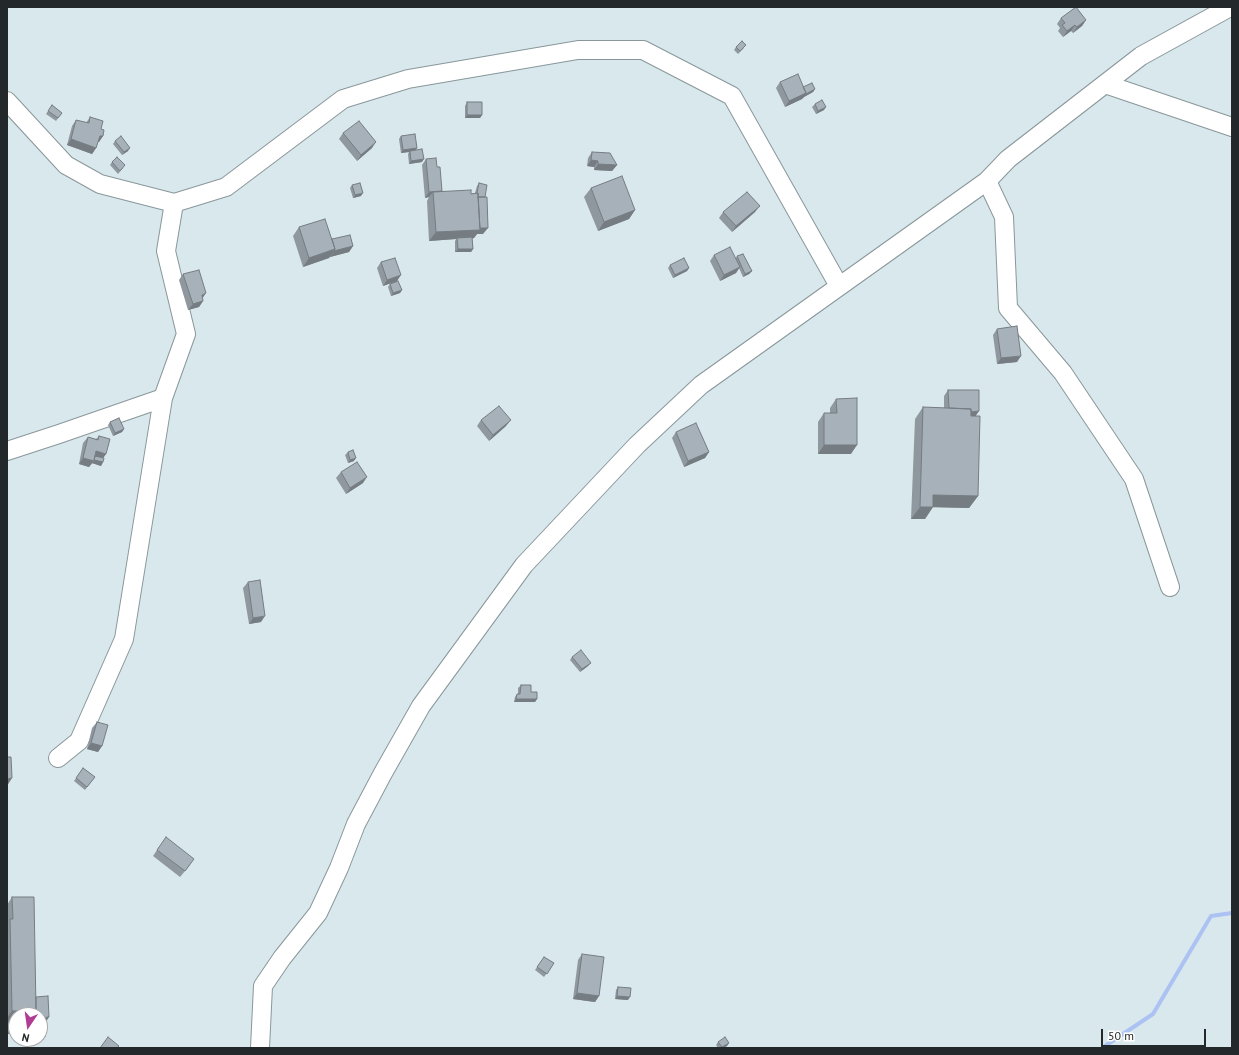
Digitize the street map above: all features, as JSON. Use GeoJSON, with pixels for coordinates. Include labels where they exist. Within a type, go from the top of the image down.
{"type":"FeatureCollection","features":[{"type":"Feature","properties":{"kind":"street"},"geometry":{"type":"LineString","coordinates":[[260,1048],[263,986],[282,958],[318,913],[339,868],[356,824],[421,706],[524,565],[637,445],[701,385],[987,181],[1008,159],[1141,56],[1230,7]]}},
{"type":"Feature","properties":{"kind":"street"},"geometry":{"type":"LineString","coordinates":[[7,102],[66,165],[100,184],[174,203],[226,187],[343,99],[408,79],[578,50],[642,50],[732,96],[839,286]]}},
{"type":"Feature","properties":{"kind":"street"},"geometry":{"type":"LineString","coordinates":[[1106,84],[1232,127]]}},
{"type":"Feature","properties":{"kind":"street"},"geometry":{"type":"LineString","coordinates":[[987,181],[1004,217],[1008,308],[1064,373],[1134,479],[1170,587]]}},
{"type":"Feature","properties":{"kind":"street"},"geometry":{"type":"LineString","coordinates":[[58,758],[79,741],[124,639],[163,398],[186,334],[166,251],[174,203]]}},
{"type":"Feature","properties":{"kind":"street"},"geometry":{"type":"LineString","coordinates":[[7,451],[163,398]]}},
{"type":"Feature","properties":{"kind":"building"},"geometry":{"type":"Polygon","coordinates":[[[1076,7],[1086,20],[1077,27],[1075,25],[1067,31],[1062,25],[1065,23],[1061,18],[1076,7]]]}},
{"type":"Feature","properties":{"kind":"building"},"geometry":{"type":"Polygon","coordinates":[[[742,41],[746,45],[740,51],[736,47],[742,41]]]}},
{"type":"Feature","properties":{"kind":"building"},"geometry":{"type":"Polygon","coordinates":[[[798,74],[806,93],[789,101],[780,82],[798,74]]]}},
{"type":"Feature","properties":{"kind":"building"},"geometry":{"type":"Polygon","coordinates":[[[812,83],[815,89],[806,94],[803,87],[812,83]]]}},
{"type":"Feature","properties":{"kind":"building"},"geometry":{"type":"Polygon","coordinates":[[[822,100],[826,107],[818,111],[815,104],[822,100]]]}},
{"type":"Feature","properties":{"kind":"building"},"geometry":{"type":"Polygon","coordinates":[[[467,102],[482,102],[482,115],[467,115],[467,102]]]}},
{"type":"Feature","properties":{"kind":"building"},"geometry":{"type":"Polygon","coordinates":[[[52,105],[62,113],[58,118],[48,111],[52,105]]]}},
{"type":"Feature","properties":{"kind":"building"},"geometry":{"type":"Polygon","coordinates":[[[90,117],[103,121],[101,129],[104,130],[103,136],[100,136],[96,148],[71,139],[76,120],[89,123],[90,117]]]}},
{"type":"Feature","properties":{"kind":"building"},"geometry":{"type":"Polygon","coordinates":[[[359,121],[376,142],[361,155],[343,133],[359,121]]]}},
{"type":"Feature","properties":{"kind":"building"},"geometry":{"type":"Polygon","coordinates":[[[415,134],[417,148],[403,150],[401,136],[415,134]]]}},
{"type":"Feature","properties":{"kind":"building"},"geometry":{"type":"Polygon","coordinates":[[[121,136],[130,148],[124,152],[115,141],[121,136]]]}},
{"type":"Feature","properties":{"kind":"building"},"geometry":{"type":"Polygon","coordinates":[[[422,149],[424,159],[411,161],[410,151],[422,149]]]}},
{"type":"Feature","properties":{"kind":"building"},"geometry":{"type":"Polygon","coordinates":[[[592,152],[610,153],[617,165],[598,164],[598,161],[591,160],[592,152]]]}},
{"type":"Feature","properties":{"kind":"building"},"geometry":{"type":"Polygon","coordinates":[[[117,157],[125,165],[120,171],[112,162],[117,157]]]}},
{"type":"Feature","properties":{"kind":"building"},"geometry":{"type":"Polygon","coordinates":[[[436,158],[437,167],[440,167],[442,191],[429,192],[426,159],[436,158]]]}},
{"type":"Feature","properties":{"kind":"building"},"geometry":{"type":"Polygon","coordinates":[[[622,176],[635,210],[604,222],[591,188],[622,176]]]}},
{"type":"Feature","properties":{"kind":"building"},"geometry":{"type":"Polygon","coordinates":[[[360,183],[363,193],[355,195],[352,185],[360,183]]]}},
{"type":"Feature","properties":{"kind":"building"},"geometry":{"type":"Polygon","coordinates":[[[479,183],[487,185],[485,197],[478,197],[477,193],[479,183]]]}},
{"type":"Feature","properties":{"kind":"building"},"geometry":{"type":"Polygon","coordinates":[[[471,190],[471,194],[478,193],[480,230],[436,232],[433,192],[471,190]]]}},
{"type":"Feature","properties":{"kind":"building"},"geometry":{"type":"Polygon","coordinates":[[[747,192],[760,206],[736,226],[723,212],[747,192]]]}},
{"type":"Feature","properties":{"kind":"building"},"geometry":{"type":"Polygon","coordinates":[[[478,197],[487,197],[488,228],[480,228],[478,197]]]}},
{"type":"Feature","properties":{"kind":"building"},"geometry":{"type":"Polygon","coordinates":[[[325,219],[335,249],[309,258],[299,227],[325,219]]]}},
{"type":"Feature","properties":{"kind":"building"},"geometry":{"type":"Polygon","coordinates":[[[350,235],[353,246],[334,251],[335,249],[332,239],[350,235]]]}},
{"type":"Feature","properties":{"kind":"building"},"geometry":{"type":"Polygon","coordinates":[[[472,237],[473,249],[458,249],[457,238],[472,237]]]}},
{"type":"Feature","properties":{"kind":"building"},"geometry":{"type":"Polygon","coordinates":[[[730,247],[740,267],[724,275],[714,255],[730,247]]]}},
{"type":"Feature","properties":{"kind":"building"},"geometry":{"type":"Polygon","coordinates":[[[743,254],[752,271],[745,274],[737,256],[743,254]]]}},
{"type":"Feature","properties":{"kind":"building"},"geometry":{"type":"Polygon","coordinates":[[[395,258],[401,275],[387,280],[381,262],[395,258]]]}},
{"type":"Feature","properties":{"kind":"building"},"geometry":{"type":"Polygon","coordinates":[[[684,258],[689,268],[675,275],[670,265],[684,258]]]}},
{"type":"Feature","properties":{"kind":"building"},"geometry":{"type":"Polygon","coordinates":[[[199,270],[206,293],[202,295],[203,301],[193,304],[183,274],[199,270]]]}},
{"type":"Feature","properties":{"kind":"building"},"geometry":{"type":"Polygon","coordinates":[[[398,281],[402,290],[393,293],[390,284],[398,281]]]}},
{"type":"Feature","properties":{"kind":"building"},"geometry":{"type":"Polygon","coordinates":[[[1017,326],[1021,356],[1001,358],[997,329],[1017,326]]]}},
{"type":"Feature","properties":{"kind":"building"},"geometry":{"type":"Polygon","coordinates":[[[948,390],[979,390],[979,411],[971,412],[971,409],[949,408],[948,390]]]}},
{"type":"Feature","properties":{"kind":"building"},"geometry":{"type":"Polygon","coordinates":[[[857,398],[857,445],[824,445],[824,413],[837,413],[836,399],[857,398]]]}},
{"type":"Feature","properties":{"kind":"building"},"geometry":{"type":"Polygon","coordinates":[[[499,406],[511,420],[493,435],[481,420],[499,406]]]}},
{"type":"Feature","properties":{"kind":"building"},"geometry":{"type":"Polygon","coordinates":[[[923,407],[971,409],[971,416],[980,416],[978,496],[933,495],[933,507],[920,507],[923,407]]]}},
{"type":"Feature","properties":{"kind":"building"},"geometry":{"type":"Polygon","coordinates":[[[119,418],[124,429],[115,433],[110,422],[119,418]]]}},
{"type":"Feature","properties":{"kind":"building"},"geometry":{"type":"Polygon","coordinates":[[[696,423],[709,452],[688,461],[676,432],[696,423]]]}},
{"type":"Feature","properties":{"kind":"building"},"geometry":{"type":"Polygon","coordinates":[[[99,436],[110,439],[106,454],[96,451],[94,461],[83,458],[88,437],[98,440],[99,436]]]}},
{"type":"Feature","properties":{"kind":"building"},"geometry":{"type":"Polygon","coordinates":[[[353,450],[356,458],[350,460],[348,452],[353,450]]]}},
{"type":"Feature","properties":{"kind":"building"},"geometry":{"type":"Polygon","coordinates":[[[95,456],[104,458],[103,462],[94,460],[95,456]]]}},
{"type":"Feature","properties":{"kind":"building"},"geometry":{"type":"Polygon","coordinates":[[[357,462],[367,477],[350,488],[341,472],[357,462]]]}},
{"type":"Feature","properties":{"kind":"building"},"geometry":{"type":"Polygon","coordinates":[[[260,580],[265,616],[253,618],[248,582],[260,580]]]}},
{"type":"Feature","properties":{"kind":"building"},"geometry":{"type":"Polygon","coordinates":[[[581,650],[591,663],[582,669],[572,657],[581,650]]]}},
{"type":"Feature","properties":{"kind":"building"},"geometry":{"type":"Polygon","coordinates":[[[521,685],[531,685],[531,692],[537,692],[537,699],[516,699],[517,694],[520,694],[521,685]]]}},
{"type":"Feature","properties":{"kind":"building"},"geometry":{"type":"Polygon","coordinates":[[[97,722],[108,725],[102,746],[91,743],[97,722]]]}},
{"type":"Feature","properties":{"kind":"building"},"geometry":{"type":"Polygon","coordinates":[[[7,757],[11,757],[12,778],[7,779],[7,757]]]}},
{"type":"Feature","properties":{"kind":"building"},"geometry":{"type":"Polygon","coordinates":[[[83,768],[95,777],[87,787],[76,778],[83,768]]]}},
{"type":"Feature","properties":{"kind":"building"},"geometry":{"type":"Polygon","coordinates":[[[166,837],[194,859],[185,871],[157,850],[166,837]]]}},
{"type":"Feature","properties":{"kind":"building"},"geometry":{"type":"Polygon","coordinates":[[[12,897],[34,897],[36,1007],[12,1007],[10,919],[13,919],[12,897]]]}},
{"type":"Feature","properties":{"kind":"building"},"geometry":{"type":"Polygon","coordinates":[[[582,954],[604,957],[599,996],[577,993],[582,954]]]}},
{"type":"Feature","properties":{"kind":"building"},"geometry":{"type":"Polygon","coordinates":[[[544,957],[554,963],[547,974],[537,967],[544,957]]]}},
{"type":"Feature","properties":{"kind":"building"},"geometry":{"type":"Polygon","coordinates":[[[618,987],[631,988],[630,997],[617,996],[618,987]]]}},
{"type":"Feature","properties":{"kind":"building"},"geometry":{"type":"Polygon","coordinates":[[[48,996],[49,1017],[48,1007],[36,1007],[36,997],[48,996]]]}},
{"type":"Feature","properties":{"kind":"building"},"geometry":{"type":"Polygon","coordinates":[[[108,1037],[119,1046],[117,1048],[100,1048],[108,1037]]]}},
{"type":"Feature","properties":{"kind":"building"},"geometry":{"type":"Polygon","coordinates":[[[725,1037],[729,1043],[722,1047],[718,1042],[725,1037]]]}},
{"type":"Feature","properties":{"kind":"waterway"},"geometry":{"type":"LineString","coordinates":[[1102,1048],[1153,1014],[1211,916],[1232,913]]}}]}
